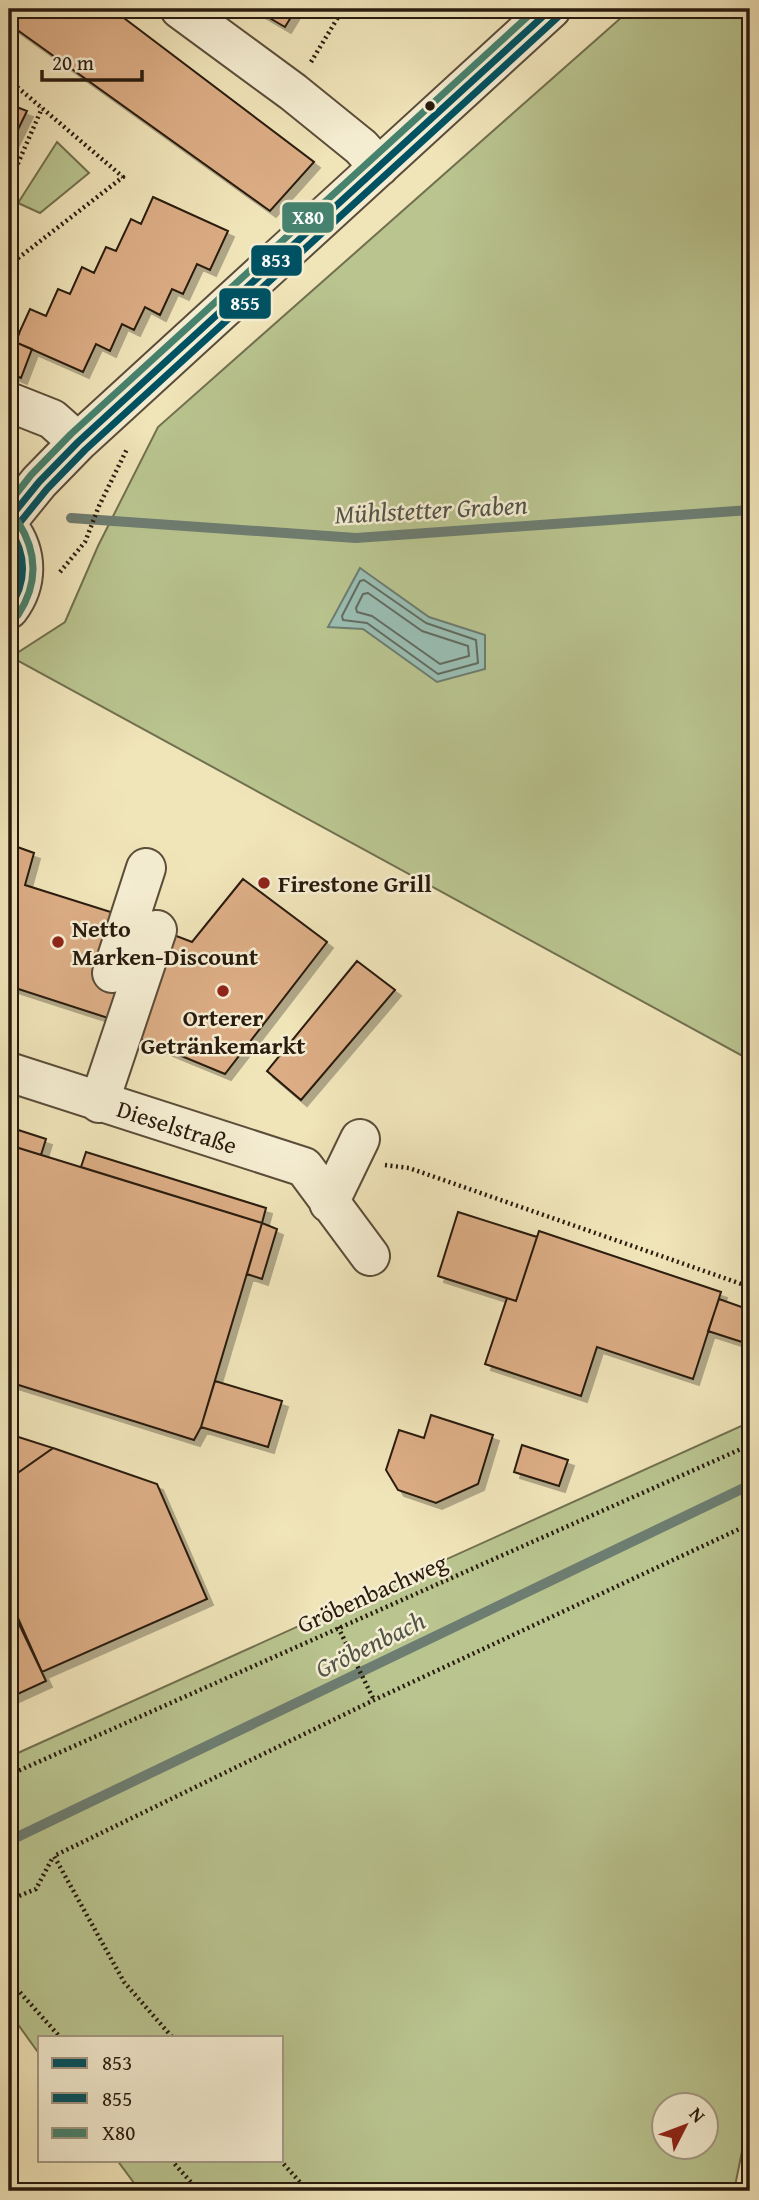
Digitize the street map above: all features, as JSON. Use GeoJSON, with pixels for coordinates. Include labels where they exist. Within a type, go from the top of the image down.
{"type":"FeatureCollection","features":[{"type":"Feature","properties":{"kind":"street"},"geometry":{"type":"LineString","coordinates":[[180,9],[293,92],[361,147],[379,167]]}},
{"type":"Feature","properties":{"kind":"street"},"geometry":{"type":"LineString","coordinates":[[9,519],[78,442],[551,9]]}},
{"type":"Feature","properties":{"kind":"street"},"geometry":{"type":"LineString","coordinates":[[9,402],[52,419],[78,442]]}},
{"type":"Feature","properties":{"kind":"street"},"geometry":{"type":"LineString","coordinates":[[9,528],[21,549],[23,579],[9,609]]}},
{"type":"Feature","properties":{"kind":"street"},"geometry":{"type":"LineString","coordinates":[[112,973],[146,868]]}},
{"type":"Feature","properties":{"kind":"street"},"geometry":{"type":"LineString","coordinates":[[99,1102],[157,930]]}},
{"type":"Feature","properties":{"kind":"street","name":"Dieselstraße"},"geometry":{"type":"LineString","coordinates":[[9,1072],[304,1167],[361,1254]]}},
{"type":"Feature","properties":{"kind":"street"},"geometry":{"type":"LineString","coordinates":[[329,1203],[357,1147]]}},
{"type":"Feature","properties":{"kind":"path"},"geometry":{"type":"LineString","coordinates":[[293,92],[343,9]]}},
{"type":"Feature","properties":{"kind":"path"},"geometry":{"type":"LineString","coordinates":[[9,80],[123,177],[17,259],[9,260]]}},
{"type":"Feature","properties":{"kind":"path"},"geometry":{"type":"LineString","coordinates":[[9,184],[42,108]]}},
{"type":"Feature","properties":{"kind":"path"},"geometry":{"type":"LineString","coordinates":[[56,576],[85,542],[99,506]]}},
{"type":"Feature","properties":{"kind":"path"},"geometry":{"type":"LineString","coordinates":[[357,1147],[391,1168],[409,1168],[750,1287]]}},
{"type":"Feature","properties":{"kind":"path","name":"Gröbenbachweg"},"geometry":{"type":"LineString","coordinates":[[9,1775],[750,1445]]}},
{"type":"Feature","properties":{"kind":"path"},"geometry":{"type":"LineString","coordinates":[[9,1900],[36,1889],[54,1856],[374,1700],[750,1524]]}},
{"type":"Feature","properties":{"kind":"path"},"geometry":{"type":"LineString","coordinates":[[338,1627],[374,1700]]}},
{"type":"Feature","properties":{"kind":"path"},"geometry":{"type":"LineString","coordinates":[[54,1856],[124,1982],[172,2036]]}},
{"type":"Feature","properties":{"kind":"path"},"geometry":{"type":"LineString","coordinates":[[9,1980],[59,2036]]}},
{"type":"Feature","properties":{"kind":"path"},"geometry":{"type":"LineString","coordinates":[[173,2162],[199,2191]]}},
{"type":"Feature","properties":{"kind":"path"},"geometry":{"type":"LineString","coordinates":[[282,2162],[308,2191]]}},
{"type":"Feature","properties":{"kind":"green space"},"geometry":{"type":"Polygon","coordinates":[[[631,9],[750,9],[750,1060],[11,657],[65,622],[98,546],[158,427],[631,9]]]}},
{"type":"Feature","properties":{"kind":"green space"},"geometry":{"type":"Polygon","coordinates":[[[57,142],[89,173],[40,213],[18,203],[57,142]]]}},
{"type":"Feature","properties":{"kind":"green space"},"geometry":{"type":"Polygon","coordinates":[[[750,1422],[750,2112],[734,2191],[140,2191],[118,2162],[284,2162],[284,2036],[38,2036],[38,2052],[9,2012],[9,1757],[750,1422]]]}},
{"type":"Feature","properties":{"kind":"water"},"geometry":{"type":"Polygon","coordinates":[[[360,568],[429,617],[485,635],[485,669],[437,682],[363,629],[328,627],[360,568]]]}},
{"type":"Feature","properties":{"kind":"building"},"geometry":{"type":"Polygon","coordinates":[[[9,9],[112,9],[314,162],[270,211],[9,24],[9,9]]]}},
{"type":"Feature","properties":{"kind":"building"},"geometry":{"type":"Polygon","coordinates":[[[254,9],[296,9],[285,27],[254,9]]]}},
{"type":"Feature","properties":{"kind":"building"},"geometry":{"type":"Polygon","coordinates":[[[9,104],[27,111],[9,148],[9,104]]]}},
{"type":"Feature","properties":{"kind":"building"},"geometry":{"type":"Polygon","coordinates":[[[153,197],[228,231],[210,270],[197,264],[183,294],[172,289],[160,315],[145,307],[134,330],[122,324],[110,351],[96,344],[83,372],[15,342],[30,309],[46,316],[58,289],[70,294],[82,267],[94,273],[106,247],[116,251],[131,219],[141,224],[153,197]]]}},
{"type":"Feature","properties":{"kind":"building"},"geometry":{"type":"Polygon","coordinates":[[[9,330],[19,334],[15,342],[32,349],[21,378],[9,373],[9,330]]]}},
{"type":"Feature","properties":{"kind":"building","name":"Netto Marken-Discount"},"geometry":{"type":"Polygon","coordinates":[[[9,844],[34,853],[25,885],[117,914],[122,976],[108,1018],[9,986],[9,844]]]}},
{"type":"Feature","properties":{"kind":"building","name":"Orterer Getränkemarkt"},"geometry":{"type":"Polygon","coordinates":[[[243,879],[327,942],[225,1074],[140,1039],[174,935],[192,942],[243,879]]]}},
{"type":"Feature","properties":{"kind":"building"},"geometry":{"type":"Polygon","coordinates":[[[357,961],[395,990],[301,1100],[267,1071],[357,961]]]}},
{"type":"Feature","properties":{"kind":"building"},"geometry":{"type":"Polygon","coordinates":[[[9,1127],[46,1139],[41,1155],[9,1145],[9,1127]]]}},
{"type":"Feature","properties":{"kind":"building"},"geometry":{"type":"Polygon","coordinates":[[[9,1145],[262,1223],[201,1427],[194,1440],[9,1382],[9,1145]]]}},
{"type":"Feature","properties":{"kind":"building"},"geometry":{"type":"Polygon","coordinates":[[[86,1152],[266,1208],[262,1223],[81,1167],[86,1152]]]}},
{"type":"Feature","properties":{"kind":"building"},"geometry":{"type":"Polygon","coordinates":[[[458,1212],[537,1237],[516,1301],[438,1276],[458,1212]]]}},
{"type":"Feature","properties":{"kind":"building"},"geometry":{"type":"Polygon","coordinates":[[[262,1223],[277,1229],[262,1279],[247,1274],[262,1223]]]}},
{"type":"Feature","properties":{"kind":"building"},"geometry":{"type":"Polygon","coordinates":[[[539,1231],[721,1292],[693,1379],[597,1347],[581,1396],[485,1364],[507,1298],[516,1301],[539,1231]]]}},
{"type":"Feature","properties":{"kind":"building"},"geometry":{"type":"Polygon","coordinates":[[[719,1299],[750,1310],[750,1328],[745,1343],[708,1331],[719,1299]]]}},
{"type":"Feature","properties":{"kind":"building"},"geometry":{"type":"Polygon","coordinates":[[[215,1381],[282,1401],[268,1447],[201,1427],[215,1381]]]}},
{"type":"Feature","properties":{"kind":"building"},"geometry":{"type":"Polygon","coordinates":[[[431,1415],[493,1435],[478,1484],[436,1503],[398,1490],[386,1470],[399,1430],[424,1438],[431,1415]]]}},
{"type":"Feature","properties":{"kind":"building"},"geometry":{"type":"Polygon","coordinates":[[[9,1434],[53,1448],[9,1479],[9,1434]]]}},
{"type":"Feature","properties":{"kind":"building"},"geometry":{"type":"Polygon","coordinates":[[[522,1445],[568,1460],[559,1486],[514,1472],[522,1445]]]}},
{"type":"Feature","properties":{"kind":"building"},"geometry":{"type":"Polygon","coordinates":[[[53,1448],[157,1484],[207,1599],[42,1672],[9,1598],[9,1479],[53,1448]]]}},
{"type":"Feature","properties":{"kind":"building"},"geometry":{"type":"Polygon","coordinates":[[[9,1598],[19,1624],[9,1628],[9,1598]]]}},
{"type":"Feature","properties":{"kind":"building"},"geometry":{"type":"Polygon","coordinates":[[[19,1624],[46,1681],[9,1698],[9,1628],[19,1624]]]}},
{"type":"Feature","properties":{"kind":"waterway","name":"Mühlstetter Graben"},"geometry":{"type":"LineString","coordinates":[[71,518],[356,538],[750,510]]}},
{"type":"Feature","properties":{"kind":"waterway","name":"Gröbenbach"},"geometry":{"type":"LineString","coordinates":[[9,1841],[750,1485]]}},
{"type":"Feature","properties":{"kind":"transit line","name":"X80"},"geometry":{"type":"LineString","coordinates":[[9,503],[31,475],[71,434],[536,9]]}},
{"type":"Feature","properties":{"kind":"transit line","name":"853"},"geometry":{"type":"LineString","coordinates":[[9,519],[39,482],[78,442],[551,9]]}},
{"type":"Feature","properties":{"kind":"transit line","name":"855"},"geometry":{"type":"LineString","coordinates":[[17,526],[47,489],[85,450],[558,17]]}},
{"type":"Feature","properties":{"kind":"transit line","name":"X80"},"geometry":{"type":"LineString","coordinates":[[18,522],[29,545],[33,568],[29,592],[18,615]]}},
{"type":"Feature","properties":{"kind":"transit line","name":"853"},"geometry":{"type":"LineString","coordinates":[[9,528],[22,558],[22,579],[9,609]]}},
{"type":"Feature","properties":{"kind":"place","name":"Firestone Grill"},"geometry":{"type":"Point","coordinates":[264,883]}},
{"type":"Feature","properties":{"kind":"place","name":"Netto Marken-Discount"},"geometry":{"type":"Point","coordinates":[58,942]}},
{"type":"Feature","properties":{"kind":"place","name":"Orterer Getränkemarkt"},"geometry":{"type":"Point","coordinates":[223,991]}}]}
